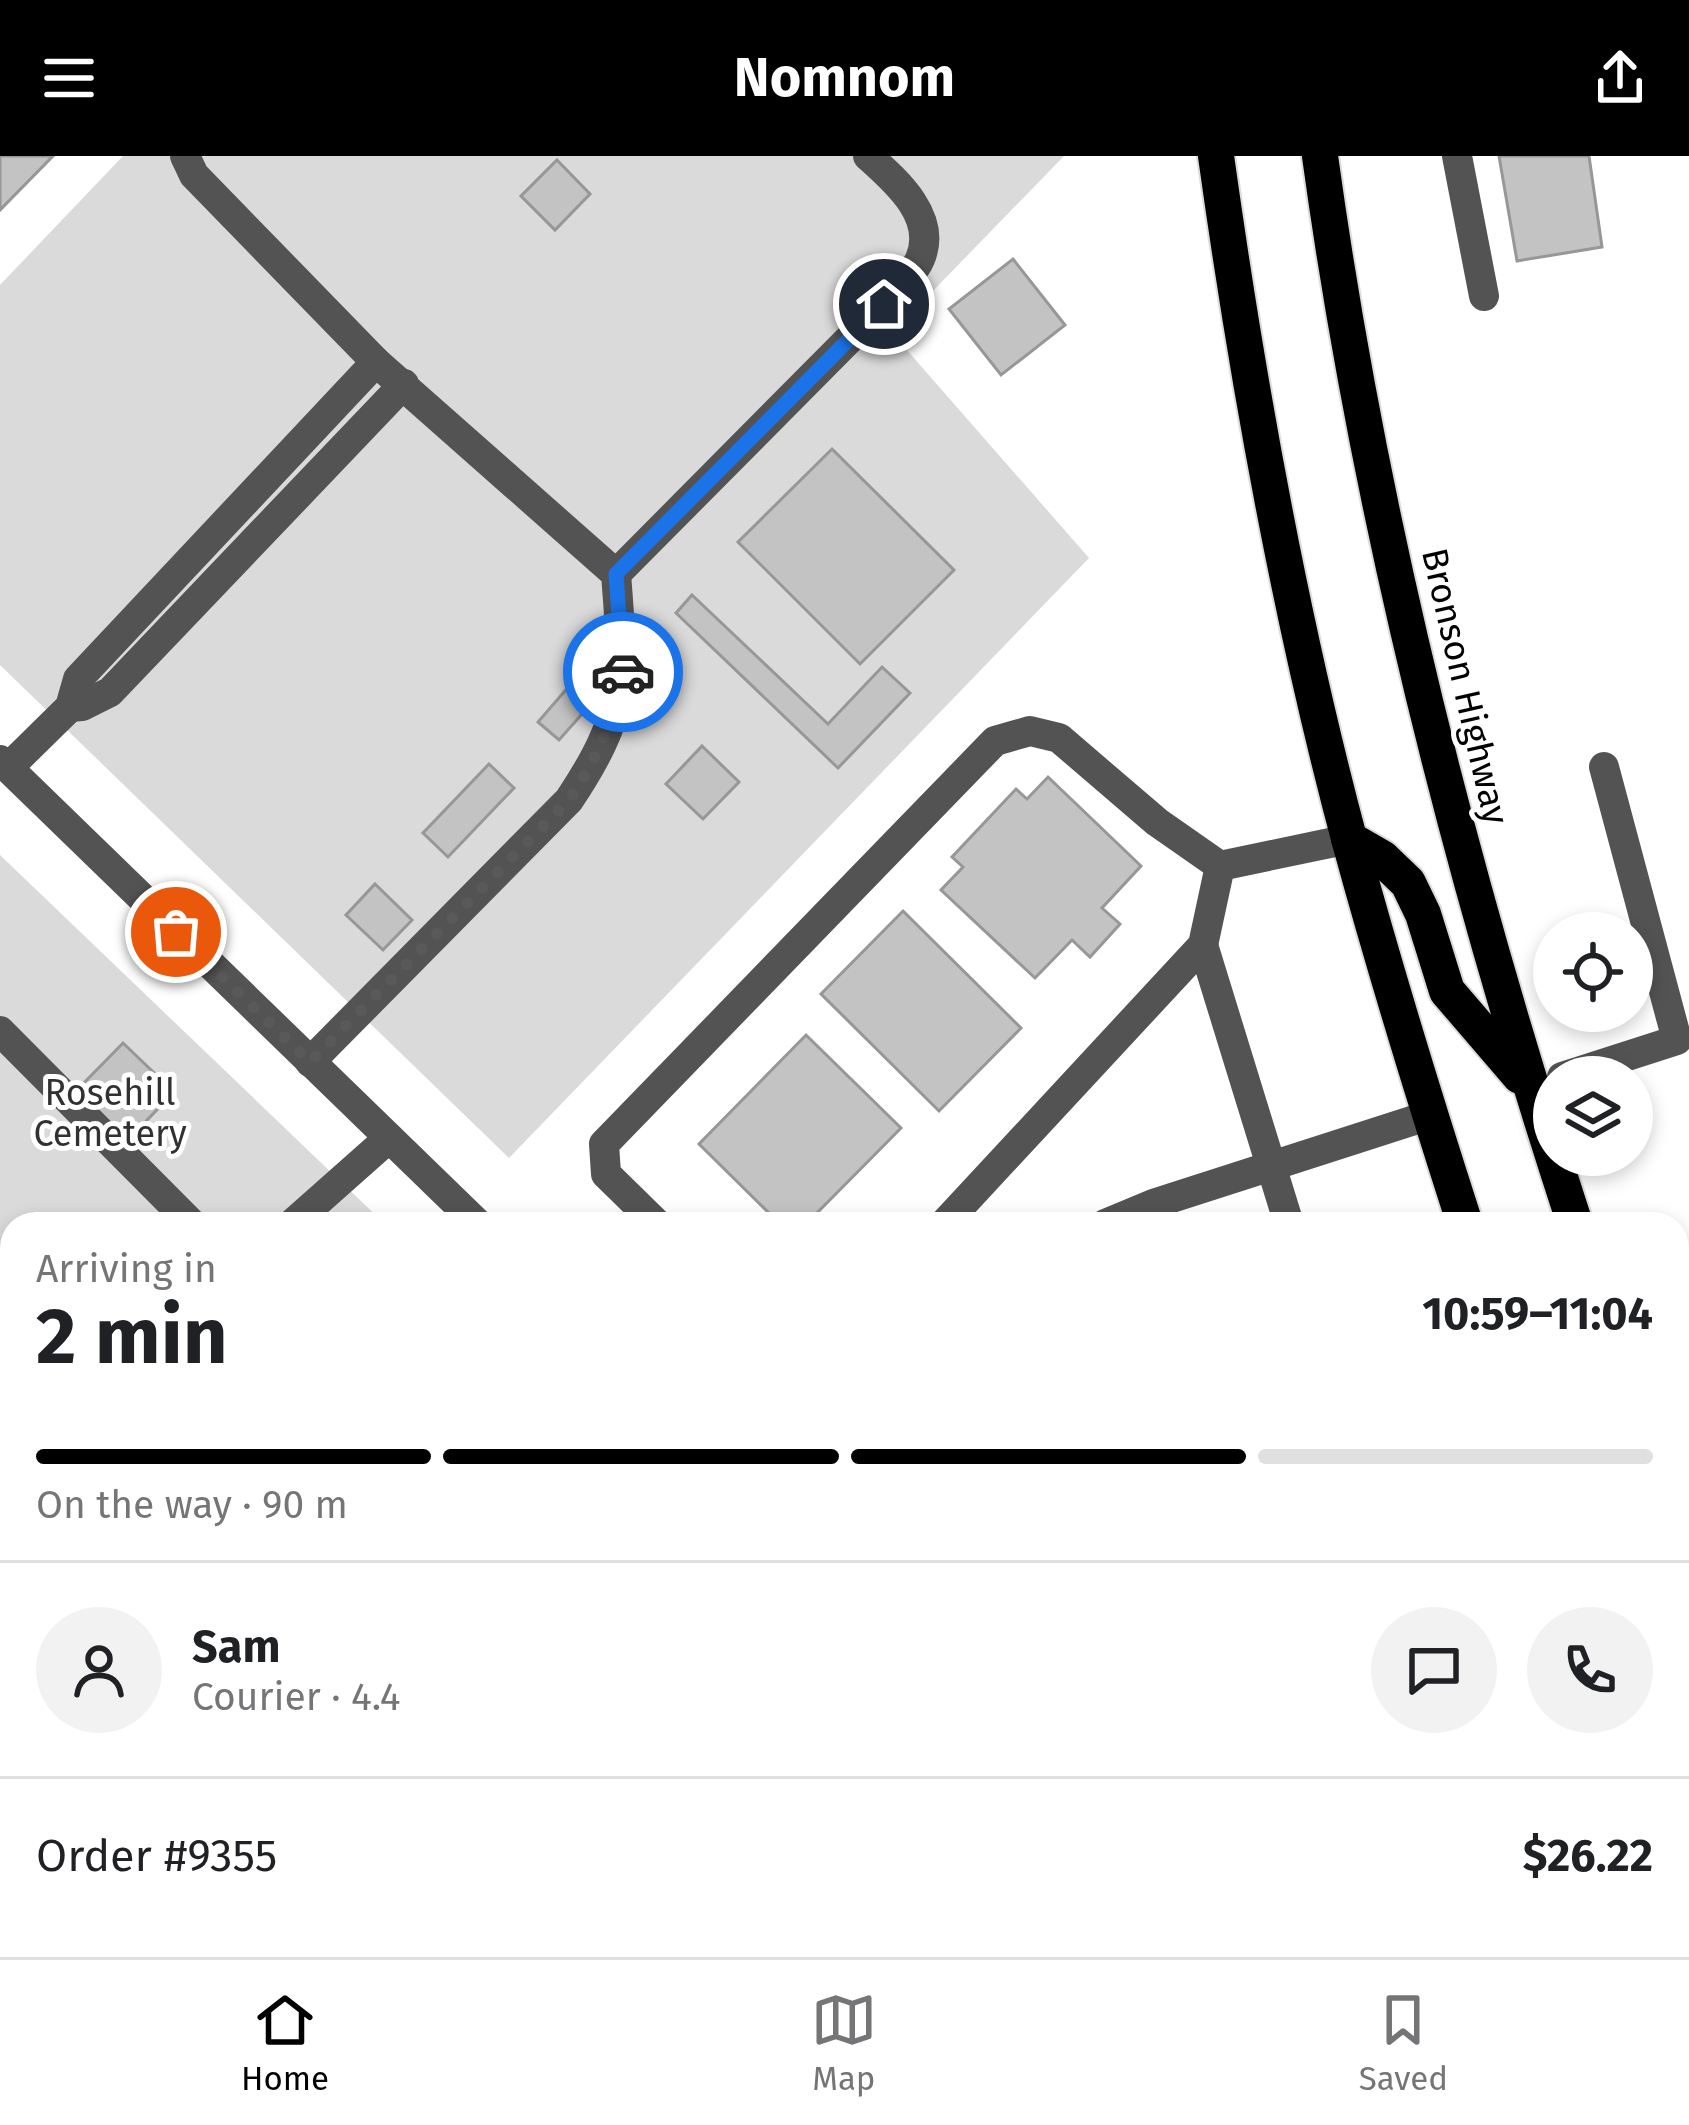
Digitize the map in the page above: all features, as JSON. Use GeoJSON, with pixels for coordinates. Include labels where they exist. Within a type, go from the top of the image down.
{"type":"FeatureCollection","features":[{"type":"Feature","properties":{"kind":"highway"},"geometry":{"type":"LineString","coordinates":[[1216,156],[1262,438],[1349,839],[1461,1212]]}},
{"type":"Feature","properties":{"kind":"highway","name":"Bronson Highway"},"geometry":{"type":"LineString","coordinates":[[1320,156],[1361,405],[1403,613],[1454,824],[1540,1056]]}},
{"type":"Feature","properties":{"kind":"highway"},"geometry":{"type":"LineString","coordinates":[[1349,839],[1382,858],[1408,883],[1447,991],[1533,1067]]}},
{"type":"Feature","properties":{"kind":"highway","name":"Bronson Highway"},"geometry":{"type":"LineString","coordinates":[[1566,1176],[1573,1212]]}},
{"type":"Feature","properties":{"kind":"street"},"geometry":{"type":"LineString","coordinates":[[185,156],[194,175],[376,362],[616,574],[623,667],[618,705],[596,759],[569,800],[310,1062]]}},
{"type":"Feature","properties":{"kind":"street"},"geometry":{"type":"LineString","coordinates":[[616,574],[867,321],[920,259],[923,224],[905,190],[868,156]]}},
{"type":"Feature","properties":{"kind":"street"},"geometry":{"type":"LineString","coordinates":[[1457,156],[1484,296]]}},
{"type":"Feature","properties":{"kind":"street"},"geometry":{"type":"LineString","coordinates":[[376,362],[78,680],[70,706],[4,765],[466,1212]]}},
{"type":"Feature","properties":{"kind":"street"},"geometry":{"type":"LineString","coordinates":[[70,706],[82,706],[110,692],[404,384]]}},
{"type":"Feature","properties":{"kind":"street"},"geometry":{"type":"LineString","coordinates":[[645,1212],[606,1174],[604,1144],[995,741],[1030,731],[1059,738],[1157,822],[1220,866],[1349,839]]}},
{"type":"Feature","properties":{"kind":"street"},"geometry":{"type":"LineString","coordinates":[[1604,766],[1677,1040],[1627,1056]]}},
{"type":"Feature","properties":{"kind":"street"},"geometry":{"type":"LineString","coordinates":[[1220,866],[1203,945],[1285,1212]]}},
{"type":"Feature","properties":{"kind":"street"},"geometry":{"type":"LineString","coordinates":[[955,1212],[1203,945]]}},
{"type":"Feature","properties":{"kind":"street"},"geometry":{"type":"LineString","coordinates":[[0,1031],[180,1212]]}},
{"type":"Feature","properties":{"kind":"street"},"geometry":{"type":"LineString","coordinates":[[1134,1212],[1430,1114]]}},
{"type":"Feature","properties":{"kind":"street"},"geometry":{"type":"LineString","coordinates":[[306,1212],[389,1138]]}},
{"type":"Feature","properties":{"kind":"green space"},"geometry":{"type":"Polygon","coordinates":[[[123,156],[1064,156],[892,333],[1089,558],[509,1158],[0,665],[0,285],[123,156]]]}},
{"type":"Feature","properties":{"kind":"green space","name":"Rosehill Cemetery"},"geometry":{"type":"Polygon","coordinates":[[[0,855],[372,1212],[0,1212],[0,855]]]}},
{"type":"Feature","properties":{"kind":"building"},"geometry":{"type":"Polygon","coordinates":[[[0,156],[53,156],[0,210],[0,156]]]}},
{"type":"Feature","properties":{"kind":"building"},"geometry":{"type":"Polygon","coordinates":[[[1499,156],[1589,156],[1602,247],[1517,261],[1499,156]]]}},
{"type":"Feature","properties":{"kind":"building"},"geometry":{"type":"Polygon","coordinates":[[[557,160],[590,194],[555,230],[521,196],[557,160]]]}},
{"type":"Feature","properties":{"kind":"building"},"geometry":{"type":"Polygon","coordinates":[[[1013,259],[1065,325],[1001,375],[949,309],[1013,259]]]}},
{"type":"Feature","properties":{"kind":"building"},"geometry":{"type":"Polygon","coordinates":[[[832,449],[954,570],[860,664],[738,542],[832,449]]]}},
{"type":"Feature","properties":{"kind":"building"},"geometry":{"type":"Polygon","coordinates":[[[692,595],[828,724],[882,667],[910,693],[838,768],[676,613],[692,595]]]}},
{"type":"Feature","properties":{"kind":"building"},"geometry":{"type":"Polygon","coordinates":[[[577,677],[598,696],[559,740],[538,722],[577,677]]]}},
{"type":"Feature","properties":{"kind":"building"},"geometry":{"type":"Polygon","coordinates":[[[702,746],[739,782],[703,819],[666,784],[702,746]]]}},
{"type":"Feature","properties":{"kind":"building"},"geometry":{"type":"Polygon","coordinates":[[[489,764],[514,788],[448,857],[423,833],[489,764]]]}},
{"type":"Feature","properties":{"kind":"building"},"geometry":{"type":"Polygon","coordinates":[[[1048,777],[1141,866],[1102,908],[1120,924],[1090,957],[1072,940],[1035,978],[941,890],[963,867],[952,857],[1016,789],[1027,799],[1048,777]]]}},
{"type":"Feature","properties":{"kind":"building"},"geometry":{"type":"Polygon","coordinates":[[[375,884],[412,920],[383,950],[346,915],[375,884]]]}},
{"type":"Feature","properties":{"kind":"building"},"geometry":{"type":"Polygon","coordinates":[[[903,911],[1021,1028],[939,1111],[821,994],[903,911]]]}},
{"type":"Feature","properties":{"kind":"building"},"geometry":{"type":"Polygon","coordinates":[[[806,1035],[901,1128],[818,1212],[768,1212],[699,1144],[806,1035]]]}},
{"type":"Feature","properties":{"kind":"building"},"geometry":{"type":"Polygon","coordinates":[[[123,1043],[174,1092],[125,1143],[74,1093],[123,1043]]]}},
{"type":"Feature","properties":{"kind":"way so far"},"geometry":{"type":"LineString","coordinates":[[176,932],[310,1062],[569,800],[596,759],[618,705],[623,672]]}},
{"type":"Feature","properties":{"kind":"route"},"geometry":{"type":"LineString","coordinates":[[623,672],[616,574],[884,304]]}}]}
